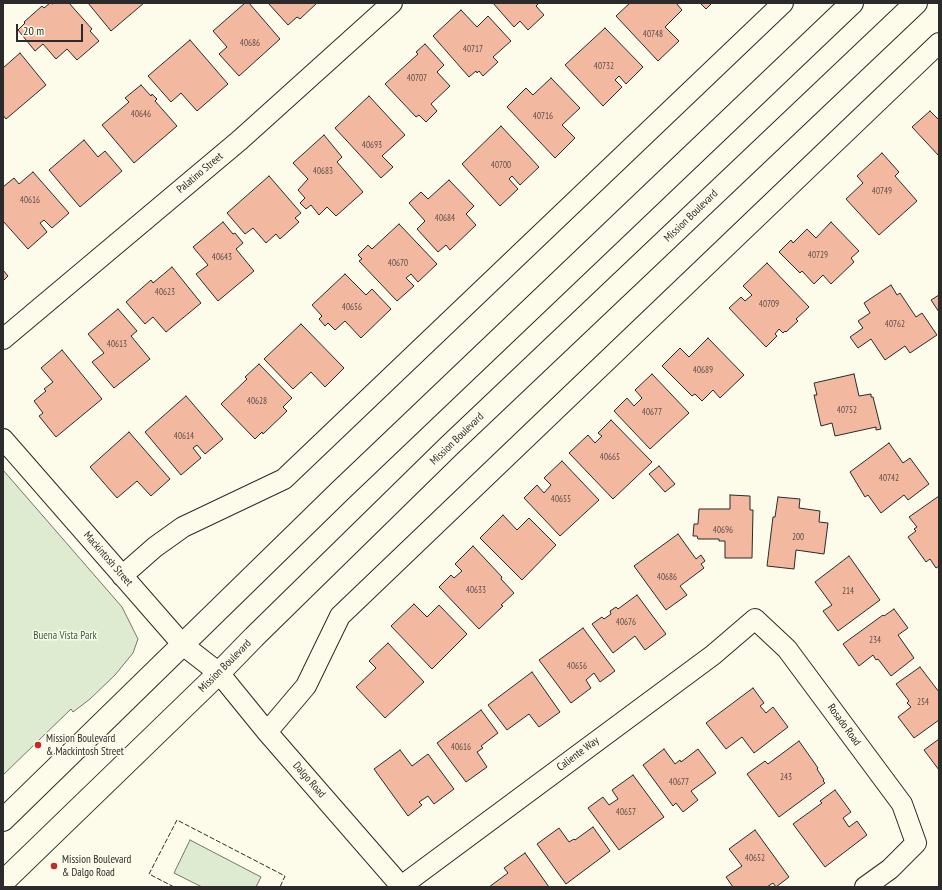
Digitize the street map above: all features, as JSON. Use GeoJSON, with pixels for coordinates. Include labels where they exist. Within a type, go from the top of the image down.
{"type":"FeatureCollection","features":[{"type":"Feature","properties":{"kind":"main road"},"geometry":{"type":"LineString","coordinates":[[3,820],[510,327],[852,3]]}},
{"type":"Feature","properties":{"kind":"main road","name":"Mission Boulevard"},"geometry":{"type":"LineString","coordinates":[[3,882],[219,673],[449,446],[916,3]]}},
{"type":"Feature","properties":{"kind":"street","name":"Palatino Street"},"geometry":{"type":"LineString","coordinates":[[3,339],[240,140],[392,3]]}},
{"type":"Feature","properties":{"kind":"street"},"geometry":{"type":"LineString","coordinates":[[122,576],[156,547],[183,527],[284,479],[783,3]]}},
{"type":"Feature","properties":{"kind":"street"},"geometry":{"type":"LineString","coordinates":[[267,732],[306,686],[340,616],[939,43]]}},
{"type":"Feature","properties":{"kind":"street","name":"Mackintosh Street"},"geometry":{"type":"LineString","coordinates":[[3,439],[183,645],[219,673]]}},
{"type":"Feature","properties":{"kind":"street","name":"Rosado Road"},"geometry":{"type":"LineString","coordinates":[[755,619],[787,648],[902,804],[916,844],[890,869],[865,887]]}},
{"type":"Feature","properties":{"kind":"street","name":"Caliente Way"},"geometry":{"type":"LineString","coordinates":[[400,887],[713,654],[755,619]]}},
{"type":"Feature","properties":{"kind":"street","name":"Dalgo Road"},"geometry":{"type":"LineString","coordinates":[[219,673],[267,732],[400,887]]}},
{"type":"Feature","properties":{"kind":"green space","name":"Buena Vista Park"},"geometry":{"type":"Polygon","coordinates":[[[3,470],[122,607],[138,639],[133,653],[115,675],[90,699],[73,712],[71,709],[3,775],[3,470]]]}},
{"type":"Feature","properties":{"kind":"green space"},"geometry":{"type":"Polygon","coordinates":[[[190,840],[261,877],[256,887],[202,887],[174,873],[190,840]]]}},
{"type":"Feature","properties":{"kind":"building"},"geometry":{"type":"Polygon","coordinates":[[[50,3],[69,3],[92,29],[90,31],[99,41],[77,60],[67,49],[56,59],[43,44],[35,51],[18,30],[25,23],[24,22],[42,6],[44,8],[50,3]]]}},
{"type":"Feature","properties":{"kind":"building"},"geometry":{"type":"Polygon","coordinates":[[[88,3],[144,3],[111,31],[88,3]]]}},
{"type":"Feature","properties":{"kind":"building"},"geometry":{"type":"Polygon","coordinates":[[[245,3],[249,3],[280,39],[239,76],[219,54],[227,47],[213,31],[245,3]]]}},
{"type":"Feature","properties":{"kind":"building"},"geometry":{"type":"Polygon","coordinates":[[[268,3],[317,3],[300,19],[297,17],[288,25],[268,3]]]}},
{"type":"Feature","properties":{"kind":"building"},"geometry":{"type":"Polygon","coordinates":[[[493,3],[539,3],[536,6],[544,15],[528,30],[520,21],[514,27],[493,3]]]}},
{"type":"Feature","properties":{"kind":"building"},"geometry":{"type":"Polygon","coordinates":[[[630,3],[676,3],[682,10],[665,27],[679,41],[658,61],[616,16],[630,3]]]}},
{"type":"Feature","properties":{"kind":"building"},"geometry":{"type":"Polygon","coordinates":[[[700,3],[712,3],[706,9],[700,3]]]}},
{"type":"Feature","properties":{"kind":"building"},"geometry":{"type":"Polygon","coordinates":[[[461,10],[477,27],[488,16],[511,41],[493,57],[498,62],[483,76],[479,71],[477,73],[476,71],[469,77],[433,36],[461,10]]]}},
{"type":"Feature","properties":{"kind":"building"},"geometry":{"type":"Polygon","coordinates":[[[605,28],[643,67],[626,84],[619,76],[615,80],[622,87],[603,106],[565,65],[605,28]]]}},
{"type":"Feature","properties":{"kind":"building"},"geometry":{"type":"Polygon","coordinates":[[[190,40],[228,84],[197,111],[181,93],[171,102],[148,76],[190,40]]]}},
{"type":"Feature","properties":{"kind":"building"},"geometry":{"type":"Polygon","coordinates":[[[425,44],[444,65],[437,72],[450,86],[431,104],[437,111],[426,122],[419,115],[416,117],[385,84],[418,54],[416,52],[425,44]]]}},
{"type":"Feature","properties":{"kind":"building"},"geometry":{"type":"Polygon","coordinates":[[[20,53],[46,85],[6,119],[3,115],[3,68],[20,53]]]}},
{"type":"Feature","properties":{"kind":"building"},"geometry":{"type":"Polygon","coordinates":[[[551,78],[580,108],[562,125],[575,138],[555,158],[507,107],[526,88],[533,95],[551,78]]]}},
{"type":"Feature","properties":{"kind":"building"},"geometry":{"type":"Polygon","coordinates":[[[141,85],[151,96],[152,94],[157,99],[155,101],[177,126],[134,163],[102,125],[129,102],[125,98],[141,85]]]}},
{"type":"Feature","properties":{"kind":"building"},"geometry":{"type":"Polygon","coordinates":[[[369,96],[405,135],[382,156],[393,167],[381,178],[335,128],[369,96]]]}},
{"type":"Feature","properties":{"kind":"building"},"geometry":{"type":"Polygon","coordinates":[[[930,111],[938,119],[939,118],[939,156],[912,127],[930,111]]]}},
{"type":"Feature","properties":{"kind":"building"},"geometry":{"type":"Polygon","coordinates":[[[501,126],[539,167],[520,185],[512,176],[509,179],[518,189],[500,206],[462,164],[501,126]]]}},
{"type":"Feature","properties":{"kind":"building"},"geometry":{"type":"Polygon","coordinates":[[[324,135],[342,157],[337,162],[363,192],[336,216],[327,207],[319,215],[311,205],[306,209],[300,203],[305,198],[298,190],[308,179],[293,163],[324,135]]]}},
{"type":"Feature","properties":{"kind":"building"},"geometry":{"type":"Polygon","coordinates":[[[84,140],[98,157],[105,151],[122,171],[80,207],[49,170],[84,140]]]}},
{"type":"Feature","properties":{"kind":"building"},"geometry":{"type":"Polygon","coordinates":[[[882,153],[899,172],[895,176],[917,201],[879,235],[846,199],[863,183],[857,176],[882,153]]]}},
{"type":"Feature","properties":{"kind":"building"},"geometry":{"type":"Polygon","coordinates":[[[33,172],[69,213],[52,228],[44,220],[40,223],[47,232],[28,249],[3,221],[3,187],[14,178],[19,184],[33,172]]]}},
{"type":"Feature","properties":{"kind":"building"},"geometry":{"type":"Polygon","coordinates":[[[269,176],[301,213],[295,218],[299,222],[280,239],[276,234],[266,243],[253,228],[245,234],[227,213],[269,176]]]}},
{"type":"Feature","properties":{"kind":"building"},"geometry":{"type":"Polygon","coordinates":[[[449,180],[474,206],[466,214],[476,225],[450,250],[446,245],[438,252],[417,229],[425,221],[409,203],[421,192],[428,199],[449,180]]]}},
{"type":"Feature","properties":{"kind":"building"},"geometry":{"type":"Polygon","coordinates":[[[223,222],[243,243],[236,249],[254,271],[218,301],[196,274],[208,265],[193,247],[223,222]]]}},
{"type":"Feature","properties":{"kind":"building"},"geometry":{"type":"Polygon","coordinates":[[[831,222],[859,251],[851,258],[854,262],[831,284],[823,275],[814,284],[802,271],[800,273],[779,252],[791,240],[793,243],[807,229],[816,238],[831,222]]]}},
{"type":"Feature","properties":{"kind":"building"},"geometry":{"type":"Polygon","coordinates":[[[399,224],[437,264],[418,282],[411,274],[406,278],[414,286],[397,301],[359,261],[362,259],[358,255],[368,245],[372,249],[399,224]]]}},
{"type":"Feature","properties":{"kind":"building"},"geometry":{"type":"Polygon","coordinates":[[[767,263],[809,307],[796,319],[798,321],[786,332],[785,331],[783,333],[779,329],[775,334],[777,336],[766,347],[729,308],[741,297],[745,301],[752,295],[743,286],[767,263]]]}},
{"type":"Feature","properties":{"kind":"building"},"geometry":{"type":"Polygon","coordinates":[[[172,267],[201,303],[166,332],[153,317],[145,324],[126,302],[151,280],[153,283],[172,267]]]}},
{"type":"Feature","properties":{"kind":"building"},"geometry":{"type":"Polygon","coordinates":[[[3,270],[8,276],[3,281],[3,270]]]}},
{"type":"Feature","properties":{"kind":"building"},"geometry":{"type":"Polygon","coordinates":[[[345,274],[366,295],[372,289],[391,309],[361,338],[345,321],[335,330],[328,323],[325,326],[319,319],[322,316],[312,305],[345,274]]]}},
{"type":"Feature","properties":{"kind":"building"},"geometry":{"type":"Polygon","coordinates":[[[891,285],[897,295],[900,293],[916,317],[922,313],[937,335],[910,353],[905,346],[885,360],[871,339],[858,348],[850,337],[863,328],[858,321],[870,313],[864,303],[891,285]]]}},
{"type":"Feature","properties":{"kind":"building"},"geometry":{"type":"Polygon","coordinates":[[[939,295],[939,312],[931,300],[939,295]]]}},
{"type":"Feature","properties":{"kind":"building"},"geometry":{"type":"Polygon","coordinates":[[[118,309],[137,331],[131,336],[150,359],[114,388],[92,362],[104,353],[88,334],[118,309]]]}},
{"type":"Feature","properties":{"kind":"building"},"geometry":{"type":"Polygon","coordinates":[[[301,324],[344,368],[325,387],[311,372],[293,389],[264,359],[301,324]]]}},
{"type":"Feature","properties":{"kind":"building"},"geometry":{"type":"Polygon","coordinates":[[[708,338],[744,375],[720,398],[713,390],[702,401],[695,394],[692,396],[662,366],[680,348],[689,357],[708,338]]]}},
{"type":"Feature","properties":{"kind":"building"},"geometry":{"type":"Polygon","coordinates":[[[62,350],[102,399],[56,437],[39,416],[43,413],[34,401],[46,391],[44,389],[53,382],[41,368],[62,350]]]}},
{"type":"Feature","properties":{"kind":"building"},"geometry":{"type":"Polygon","coordinates":[[[259,364],[292,398],[283,407],[287,411],[263,434],[262,432],[255,439],[221,404],[247,379],[245,377],[259,364]]]}},
{"type":"Feature","properties":{"kind":"building"},"geometry":{"type":"Polygon","coordinates":[[[652,374],[689,413],[650,449],[614,411],[627,398],[634,406],[642,398],[635,390],[652,374]]]}},
{"type":"Feature","properties":{"kind":"building"},"geometry":{"type":"Polygon","coordinates":[[[854,374],[859,396],[871,394],[871,397],[873,397],[881,429],[876,430],[876,427],[835,436],[832,423],[821,426],[814,395],[817,395],[814,383],[854,374]]]}},
{"type":"Feature","properties":{"kind":"building"},"geometry":{"type":"Polygon","coordinates":[[[186,396],[223,439],[205,454],[197,445],[193,448],[201,458],[181,475],[145,432],[186,396]]]}},
{"type":"Feature","properties":{"kind":"building"},"geometry":{"type":"Polygon","coordinates":[[[611,420],[652,462],[613,499],[569,453],[588,435],[595,443],[602,436],[598,433],[611,420]]]}},
{"type":"Feature","properties":{"kind":"building"},"geometry":{"type":"Polygon","coordinates":[[[129,432],[170,479],[151,496],[137,481],[117,498],[90,467],[129,432]]]}},
{"type":"Feature","properties":{"kind":"building"},"geometry":{"type":"Polygon","coordinates":[[[889,443],[903,463],[910,458],[929,484],[908,500],[904,495],[881,513],[868,495],[865,497],[850,472],[889,443]]]}},
{"type":"Feature","properties":{"kind":"building"},"geometry":{"type":"Polygon","coordinates":[[[562,461],[599,500],[560,536],[524,498],[537,485],[544,493],[551,485],[544,478],[562,461]]]}},
{"type":"Feature","properties":{"kind":"building"},"geometry":{"type":"Polygon","coordinates":[[[659,466],[675,484],[665,492],[649,474],[659,466]]]}},
{"type":"Feature","properties":{"kind":"building"},"geometry":{"type":"Polygon","coordinates":[[[730,495],[750,496],[750,510],[753,510],[752,558],[725,558],[725,541],[719,541],[719,539],[698,539],[697,536],[693,536],[694,524],[698,524],[699,509],[730,509],[730,495]]]}},
{"type":"Feature","properties":{"kind":"building"},"geometry":{"type":"Polygon","coordinates":[[[939,496],[939,566],[936,568],[930,559],[926,562],[908,537],[916,531],[914,529],[917,527],[909,517],[939,496]]]}},
{"type":"Feature","properties":{"kind":"building"},"geometry":{"type":"Polygon","coordinates":[[[778,497],[800,499],[799,508],[820,511],[819,522],[828,523],[824,554],[796,550],[794,569],[767,566],[773,517],[775,517],[778,497]]]}},
{"type":"Feature","properties":{"kind":"building"},"geometry":{"type":"Polygon","coordinates":[[[503,515],[517,530],[529,518],[556,545],[522,580],[480,538],[503,515]]]}},
{"type":"Feature","properties":{"kind":"building"},"geometry":{"type":"Polygon","coordinates":[[[678,534],[696,559],[701,555],[705,561],[701,564],[704,568],[680,586],[687,595],[666,610],[634,566],[678,534]]]}},
{"type":"Feature","properties":{"kind":"building"},"geometry":{"type":"Polygon","coordinates":[[[473,546],[502,577],[501,579],[514,593],[479,629],[439,587],[451,575],[454,578],[462,571],[455,564],[473,546]]]}},
{"type":"Feature","properties":{"kind":"building"},"geometry":{"type":"Polygon","coordinates":[[[849,556],[880,600],[838,631],[823,611],[832,605],[815,582],[849,556]]]}},
{"type":"Feature","properties":{"kind":"building"},"geometry":{"type":"Polygon","coordinates":[[[637,595],[666,634],[645,650],[635,636],[613,653],[592,624],[602,617],[604,619],[611,614],[610,611],[616,607],[618,609],[637,595]]]}},
{"type":"Feature","properties":{"kind":"building"},"geometry":{"type":"Polygon","coordinates":[[[414,604],[427,617],[439,605],[467,634],[432,669],[391,626],[414,604]]]}},
{"type":"Feature","properties":{"kind":"building"},"geometry":{"type":"Polygon","coordinates":[[[894,609],[908,628],[898,635],[914,658],[891,676],[873,655],[859,666],[843,644],[883,615],[884,616],[894,609]]]}},
{"type":"Feature","properties":{"kind":"building"},"geometry":{"type":"Polygon","coordinates":[[[583,628],[615,671],[600,682],[594,673],[586,680],[591,688],[571,703],[539,660],[583,628]]]}},
{"type":"Feature","properties":{"kind":"building"},"geometry":{"type":"Polygon","coordinates":[[[388,643],[424,682],[385,718],[356,687],[376,668],[369,661],[388,643]]]}},
{"type":"Feature","properties":{"kind":"building"},"geometry":{"type":"Polygon","coordinates":[[[920,667],[939,692],[939,720],[914,738],[898,717],[911,707],[907,703],[909,701],[896,684],[920,667]]]}},
{"type":"Feature","properties":{"kind":"building"},"geometry":{"type":"Polygon","coordinates":[[[532,672],[560,712],[539,727],[529,714],[507,730],[488,705],[532,672]]]}},
{"type":"Feature","properties":{"kind":"building"},"geometry":{"type":"Polygon","coordinates":[[[753,688],[764,703],[760,706],[766,713],[773,707],[788,727],[754,753],[742,737],[726,749],[706,723],[753,688]]]}},
{"type":"Feature","properties":{"kind":"building"},"geometry":{"type":"Polygon","coordinates":[[[481,710],[498,733],[481,746],[483,748],[477,752],[487,767],[466,782],[437,743],[481,710]]]}},
{"type":"Feature","properties":{"kind":"building"},"geometry":{"type":"Polygon","coordinates":[[[939,739],[939,770],[924,750],[939,739]]]}},
{"type":"Feature","properties":{"kind":"building"},"geometry":{"type":"Polygon","coordinates":[[[799,741],[818,768],[817,769],[825,783],[779,817],[747,774],[765,761],[768,764],[799,741]]]}},
{"type":"Feature","properties":{"kind":"building"},"geometry":{"type":"Polygon","coordinates":[[[664,749],[675,764],[680,760],[681,762],[698,749],[716,773],[691,791],[698,800],[683,812],[676,803],[673,806],[643,765],[664,749]]]}},
{"type":"Feature","properties":{"kind":"building"},"geometry":{"type":"Polygon","coordinates":[[[400,750],[412,766],[428,754],[454,789],[434,804],[428,796],[419,802],[422,805],[408,816],[374,769],[400,750]]]}},
{"type":"Feature","properties":{"kind":"building"},"geometry":{"type":"Polygon","coordinates":[[[633,775],[664,817],[619,850],[588,808],[603,797],[609,805],[618,799],[612,790],[633,775]]]}},
{"type":"Feature","properties":{"kind":"building"},"geometry":{"type":"Polygon","coordinates":[[[835,790],[851,812],[843,818],[849,827],[857,821],[867,835],[825,867],[793,824],[822,803],[820,801],[835,790]]]}},
{"type":"Feature","properties":{"kind":"building"},"geometry":{"type":"Polygon","coordinates":[[[593,827],[610,851],[566,884],[537,844],[559,828],[569,842],[574,839],[575,840],[593,827]]]}},
{"type":"Feature","properties":{"kind":"building"},"geometry":{"type":"Polygon","coordinates":[[[755,830],[789,877],[776,887],[773,883],[767,887],[733,887],[726,877],[742,866],[729,849],[755,830]]]}},
{"type":"Feature","properties":{"kind":"building"},"geometry":{"type":"Polygon","coordinates":[[[525,853],[549,887],[489,887],[508,873],[504,868],[525,853]]]}},
{"type":"Feature","properties":{"kind":"fence"},"geometry":{"type":"LineString","coordinates":[[174,887],[149,874],[177,820],[285,876],[280,887]]}},
{"type":"Feature","properties":{"kind":"place","name":"Mission Boulevard & Mackintosh Street"},"geometry":{"type":"Point","coordinates":[38,745]}},
{"type":"Feature","properties":{"kind":"place","name":"Mission Boulevard & Dalgo Road"},"geometry":{"type":"Point","coordinates":[54,866]}}]}
